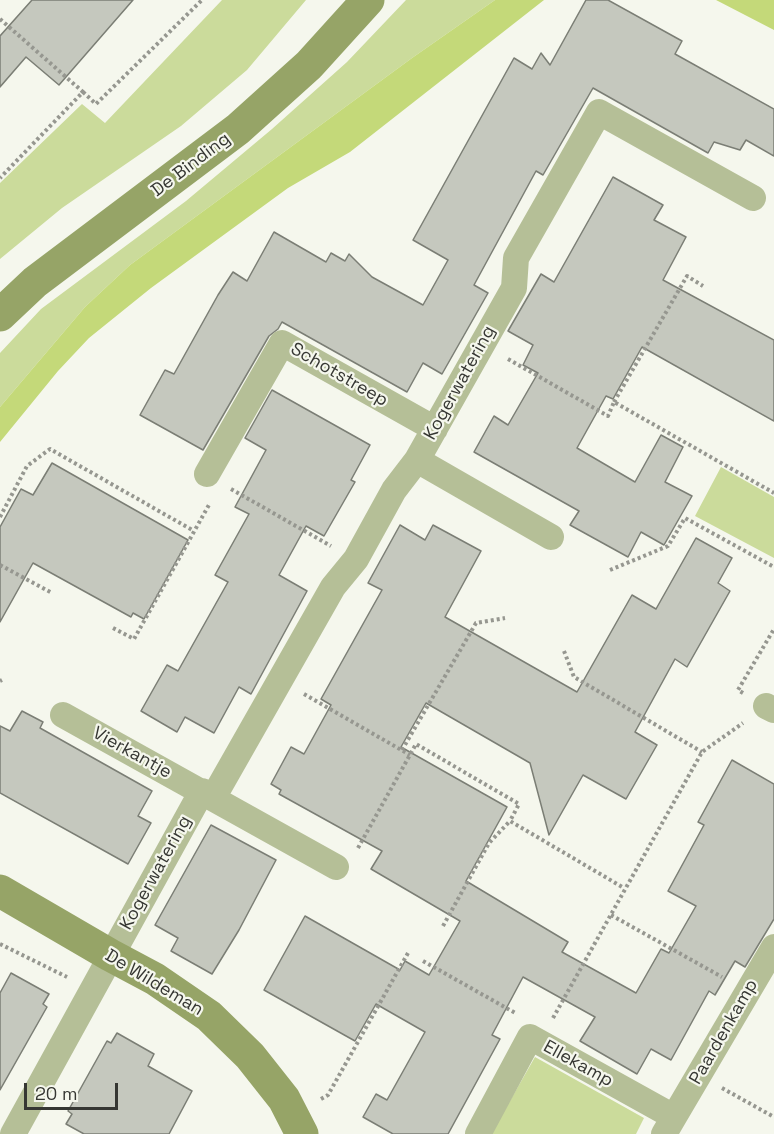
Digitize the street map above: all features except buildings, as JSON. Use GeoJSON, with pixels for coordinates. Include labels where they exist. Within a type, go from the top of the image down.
{"type":"FeatureCollection","features":[{"type":"Feature","properties":{"kind":"street","name":"De Binding"},"geometry":{"type":"LineString","coordinates":[[0,315],[35,282],[238,129],[309,65],[368,0]]}},
{"type":"Feature","properties":{"kind":"street","name":"Kogerwatering"},"geometry":{"type":"LineString","coordinates":[[13,1134],[110,955],[279,680],[333,587],[356,559],[394,490],[417,460],[435,429],[514,288],[516,258],[599,112],[753,198]]}},
{"type":"Feature","properties":{"kind":"street","name":"Schotstreep"},"geometry":{"type":"LineString","coordinates":[[211,484],[282,343],[435,429]]}},
{"type":"Feature","properties":{"kind":"street"},"geometry":{"type":"LineString","coordinates":[[417,460],[551,537]]}},
{"type":"Feature","properties":{"kind":"street","name":"Vierkantje"},"geometry":{"type":"LineString","coordinates":[[63,715],[207,794],[346,859]]}},
{"type":"Feature","properties":{"kind":"street","name":"De Wildeman"},"geometry":{"type":"LineString","coordinates":[[0,891],[155,979],[209,1016],[250,1056],[284,1099],[298,1126]]}},
{"type":"Feature","properties":{"kind":"street","name":"Paardenkamp"},"geometry":{"type":"LineString","coordinates":[[669,1126],[774,947]]}},
{"type":"Feature","properties":{"kind":"street","name":"Ellekamp"},"geometry":{"type":"LineString","coordinates":[[477,1134],[530,1037],[542,1036],[669,1126]]}},
{"type":"Feature","properties":{"kind":"path"},"geometry":{"type":"LineString","coordinates":[[0,19],[96,104],[202,0]]}},
{"type":"Feature","properties":{"kind":"path"},"geometry":{"type":"LineString","coordinates":[[0,178],[83,92]]}},
{"type":"Feature","properties":{"kind":"path"},"geometry":{"type":"LineString","coordinates":[[482,345],[608,416],[687,276],[703,286]]}},
{"type":"Feature","properties":{"kind":"path"},"geometry":{"type":"LineString","coordinates":[[614,402],[774,493]]}},
{"type":"Feature","properties":{"kind":"path"},"geometry":{"type":"LineString","coordinates":[[0,516],[27,466],[50,449],[194,531]]}},
{"type":"Feature","properties":{"kind":"path"},"geometry":{"type":"LineString","coordinates":[[113,628],[134,639],[194,531],[211,484]]}},
{"type":"Feature","properties":{"kind":"path"},"geometry":{"type":"LineString","coordinates":[[231,489],[356,559]]}},
{"type":"Feature","properties":{"kind":"path"},"geometry":{"type":"LineString","coordinates":[[610,570],[668,546],[685,518],[774,567]]}},
{"type":"Feature","properties":{"kind":"path"},"geometry":{"type":"LineString","coordinates":[[0,565],[52,593]]}},
{"type":"Feature","properties":{"kind":"path"},"geometry":{"type":"LineString","coordinates":[[402,750],[476,623],[505,618]]}},
{"type":"Feature","properties":{"kind":"path"},"geometry":{"type":"LineString","coordinates":[[423,961],[542,1036],[702,752],[770,708],[738,690],[774,629]]}},
{"type":"Feature","properties":{"kind":"path"},"geometry":{"type":"LineString","coordinates":[[564,651],[574,677],[702,752]]}},
{"type":"Feature","properties":{"kind":"path"},"geometry":{"type":"LineString","coordinates":[[279,680],[410,755]]}},
{"type":"Feature","properties":{"kind":"path"},"geometry":{"type":"LineString","coordinates":[[346,859],[416,744],[519,804],[510,821],[489,843],[442,926]]}},
{"type":"Feature","properties":{"kind":"path"},"geometry":{"type":"LineString","coordinates":[[510,821],[624,888]]}},
{"type":"Feature","properties":{"kind":"path"},"geometry":{"type":"LineString","coordinates":[[611,915],[748,992]]}},
{"type":"Feature","properties":{"kind":"path"},"geometry":{"type":"LineString","coordinates":[[0,944],[92,989]]}},
{"type":"Feature","properties":{"kind":"path"},"geometry":{"type":"LineString","coordinates":[[298,1126],[328,1095],[408,953]]}},
{"type":"Feature","properties":{"kind":"path"},"geometry":{"type":"LineString","coordinates":[[699,1075],[774,1117]]}},
{"type":"Feature","properties":{"kind":"shaded area"},"geometry":{"type":"Polygon","coordinates":[[[222,0],[306,0],[247,70],[181,126],[62,208],[0,259],[0,183],[82,104],[105,123],[222,0]]]}},
{"type":"Feature","properties":{"kind":"shaded area"},"geometry":{"type":"Polygon","coordinates":[[[406,0],[495,0],[412,58],[130,265],[85,307],[0,407],[0,353],[41,309],[186,201],[272,129],[347,62],[406,0]]]}},
{"type":"Feature","properties":{"kind":"shaded area"},"geometry":{"type":"Polygon","coordinates":[[[495,0],[544,0],[350,152],[288,188],[151,288],[89,338],[58,371],[0,442],[0,407],[85,307],[130,265],[412,58],[495,0]]]}},
{"type":"Feature","properties":{"kind":"shaded area"},"geometry":{"type":"Polygon","coordinates":[[[716,0],[774,0],[774,30],[716,0]]]}},
{"type":"Feature","properties":{"kind":"shaded area"},"geometry":{"type":"Polygon","coordinates":[[[721,467],[774,497],[774,558],[695,516],[721,467]]]}},
{"type":"Feature","properties":{"kind":"shaded area"},"geometry":{"type":"Polygon","coordinates":[[[535,1057],[644,1118],[636,1134],[491,1134],[535,1057]]]}}]}
